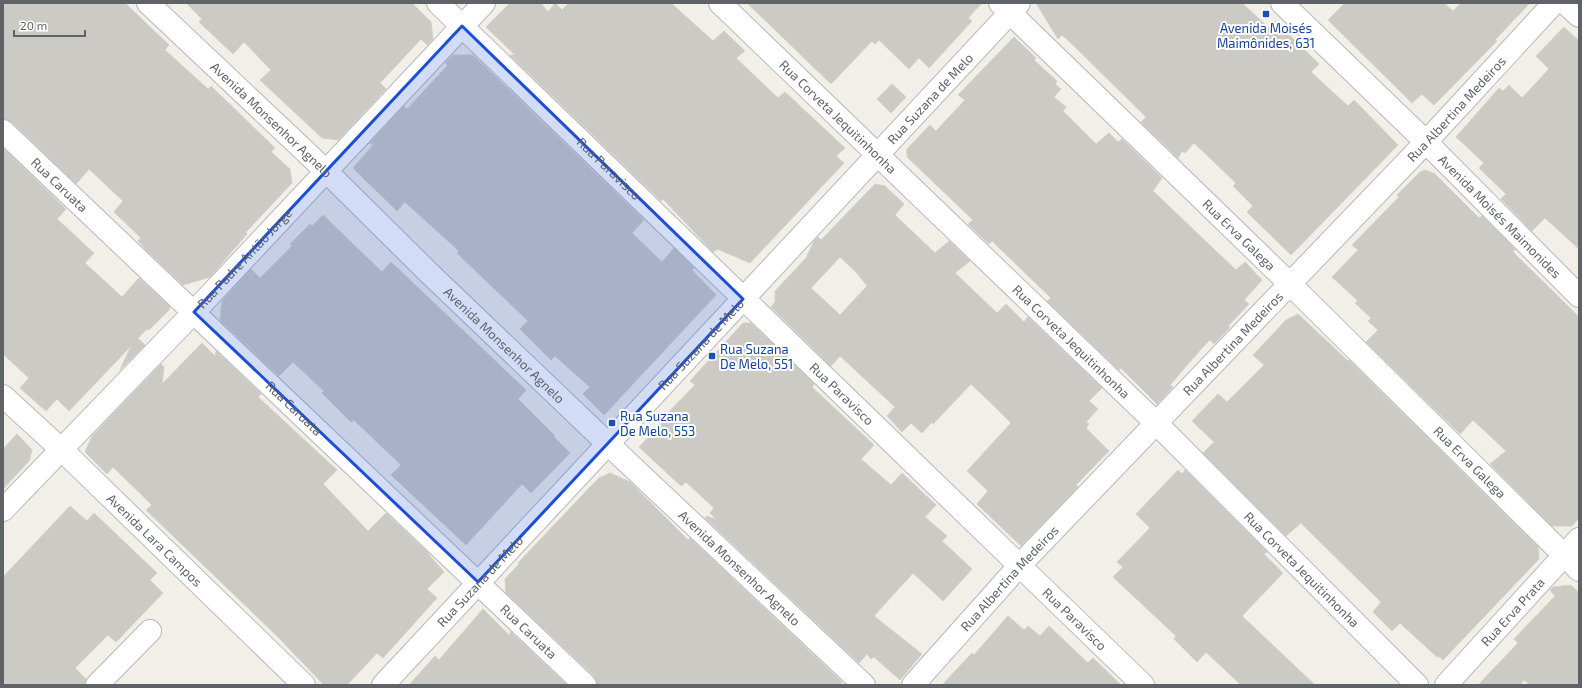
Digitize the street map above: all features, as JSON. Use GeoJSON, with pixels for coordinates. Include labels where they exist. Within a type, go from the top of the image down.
{"type":"FeatureCollection","features":[{"type":"Feature","properties":{"kind":"street","name":"Avenida Monsenhor Agnelo"},"geometry":{"type":"LineString","coordinates":[[148,3],[326,171],[429,273],[608,444],[864,685]]}},
{"type":"Feature","properties":{"kind":"street","name":"Rua Paravisco"},"geometry":{"type":"LineString","coordinates":[[438,3],[1143,685]]}},
{"type":"Feature","properties":{"kind":"street","name":"Rua Padre Antão Jorge"},"geometry":{"type":"LineString","coordinates":[[3,510],[194,312],[484,3]]}},
{"type":"Feature","properties":{"kind":"street","name":"Rua Corveta Jequitinhonha"},"geometry":{"type":"LineString","coordinates":[[720,3],[1156,423],[1417,685]]}},
{"type":"Feature","properties":{"kind":"street","name":"Avenida Moisés Maimonides"},"geometry":{"type":"LineString","coordinates":[[1282,3],[1426,142],[1579,296]]}},
{"type":"Feature","properties":{"kind":"street","name":"Rua Albertina Medeiros"},"geometry":{"type":"LineString","coordinates":[[913,685],[1019,566],[1426,142],[1554,3]]}},
{"type":"Feature","properties":{"kind":"street"},"geometry":{"type":"LineString","coordinates":[[1565,3],[1579,16]]}},
{"type":"Feature","properties":{"kind":"street","name":"Rua Suzana de Melo"},"geometry":{"type":"LineString","coordinates":[[383,685],[878,154],[1010,6]]}},
{"type":"Feature","properties":{"kind":"street","name":"Rua Erva Galega"},"geometry":{"type":"LineString","coordinates":[[1010,6],[1579,570]]}},
{"type":"Feature","properties":{"kind":"street","name":"Rua Caruata"},"geometry":{"type":"LineString","coordinates":[[3,131],[585,685]]}},
{"type":"Feature","properties":{"kind":"street","name":"Avenida Lara Campos"},"geometry":{"type":"LineString","coordinates":[[3,396],[62,450],[304,685]]}},
{"type":"Feature","properties":{"kind":"street","name":"Rua Erva Prata"},"geometry":{"type":"LineString","coordinates":[[1446,685],[1579,539]]}},
{"type":"Feature","properties":{"kind":"street"},"geometry":{"type":"LineString","coordinates":[[97,685],[150,631]]}},
{"type":"Feature","properties":{"kind":"highlighted area"},"geometry":{"type":"Polygon","coordinates":[[[462,26],[743,299],[478,582],[194,312],[462,26]]]}},
{"type":"Feature","properties":{"kind":"building"},"geometry":{"type":"Polygon","coordinates":[[[3,3],[125,3],[169,45],[165,50],[208,89],[211,86],[275,148],[271,152],[290,169],[292,183],[246,232],[247,234],[210,277],[183,285],[146,250],[138,241],[141,238],[114,212],[123,201],[89,169],[76,184],[12,122],[3,119],[3,3]]]}},
{"type":"Feature","properties":{"kind":"building"},"geometry":{"type":"Polygon","coordinates":[[[186,3],[412,3],[431,22],[433,39],[427,45],[421,39],[380,83],[386,89],[338,140],[322,138],[260,80],[271,70],[244,42],[233,54],[199,22],[202,19],[186,3]]]}},
{"type":"Feature","properties":{"kind":"building"},"geometry":{"type":"Polygon","coordinates":[[[510,3],[541,3],[548,12],[555,3],[562,10],[569,3],[671,3],[713,41],[724,31],[745,51],[736,58],[778,98],[785,92],[845,148],[836,156],[844,163],[750,263],[717,249],[713,252],[663,199],[661,201],[510,55],[515,55],[486,27],[510,3]]]}},
{"type":"Feature","properties":{"kind":"building"},"geometry":{"type":"Polygon","coordinates":[[[747,3],[982,3],[968,18],[972,21],[929,68],[919,58],[909,69],[879,40],[875,44],[872,41],[831,84],[747,3]]]}},
{"type":"Feature","properties":{"kind":"building"},"geometry":{"type":"Polygon","coordinates":[[[1036,3],[1242,3],[1269,28],[1275,21],[1319,64],[1311,72],[1348,106],[1354,100],[1398,145],[1291,255],[1247,212],[1253,206],[1233,186],[1236,183],[1194,143],[1185,153],[1182,151],[1178,158],[1141,122],[1146,117],[1062,35],[1058,39],[1036,3]]]}},
{"type":"Feature","properties":{"kind":"building"},"geometry":{"type":"Polygon","coordinates":[[[1345,3],[1444,3],[1453,11],[1461,3],[1530,3],[1495,40],[1497,41],[1434,105],[1422,94],[1412,103],[1328,20],[1345,3]]]}},
{"type":"Feature","properties":{"kind":"building"},"geometry":{"type":"Polygon","coordinates":[[[1564,27],[1579,41],[1579,249],[1545,218],[1532,231],[1501,199],[1506,194],[1479,168],[1484,163],[1456,137],[1499,88],[1503,91],[1509,85],[1522,98],[1549,69],[1536,56],[1564,27]]]}},
{"type":"Feature","properties":{"kind":"building"},"geometry":{"type":"Polygon","coordinates":[[[1014,37],[1036,58],[1034,60],[1057,81],[1055,84],[1061,89],[1054,97],[1066,107],[1063,111],[1096,144],[1109,133],[1118,142],[1122,139],[1162,178],[1153,191],[1236,270],[1245,262],[1262,280],[1244,300],[1249,304],[1228,326],[1230,327],[1214,344],[1210,340],[1202,348],[1170,385],[1173,387],[1157,404],[1121,368],[1119,370],[1047,301],[1051,298],[992,241],[989,244],[968,224],[973,220],[907,157],[907,149],[930,125],[936,131],[965,100],[958,95],[1014,37]]]}},
{"type":"Feature","properties":{"kind":"building"},"geometry":{"type":"Polygon","coordinates":[[[453,55],[473,55],[644,220],[632,233],[662,262],[674,248],[694,268],[692,270],[716,295],[604,415],[583,394],[590,387],[555,356],[551,360],[520,329],[528,321],[457,253],[459,251],[405,202],[397,211],[353,168],[374,144],[369,144],[404,106],[407,109],[448,65],[445,63],[453,55]]]}},
{"type":"Feature","properties":{"kind":"building"},"geometry":{"type":"Polygon","coordinates":[[[892,84],[906,97],[891,113],[877,99],[892,84]]]}},
{"type":"Feature","properties":{"kind":"building"},"geometry":{"type":"Polygon","coordinates":[[[3,148],[66,209],[57,219],[94,253],[85,263],[122,297],[139,278],[170,307],[169,310],[149,330],[147,329],[138,338],[145,345],[120,370],[131,346],[69,411],[57,399],[46,411],[20,388],[29,378],[3,354],[3,148]]]}},
{"type":"Feature","properties":{"kind":"building"},"geometry":{"type":"Polygon","coordinates":[[[1425,170],[1435,174],[1479,218],[1482,216],[1515,249],[1513,252],[1579,317],[1579,518],[1572,526],[1552,526],[1490,464],[1506,451],[1473,420],[1460,434],[1366,342],[1378,330],[1368,321],[1371,318],[1355,303],[1358,301],[1332,277],[1358,250],[1352,245],[1399,197],[1397,195],[1420,172],[1425,170]]]}},
{"type":"Feature","properties":{"kind":"building"},"geometry":{"type":"Polygon","coordinates":[[[875,184],[885,186],[904,204],[895,215],[935,253],[949,241],[970,261],[955,273],[997,313],[1006,304],[1024,322],[1028,317],[1102,388],[1089,401],[1098,409],[1086,422],[1089,424],[1086,428],[1109,451],[1076,485],[1078,487],[1021,546],[977,504],[988,491],[967,471],[1011,423],[992,404],[971,384],[933,424],[932,422],[922,433],[911,423],[902,432],[887,416],[895,407],[840,356],[831,366],[771,307],[775,302],[775,291],[806,258],[814,241],[818,237],[821,240],[875,184]],[[840,257],[811,288],[840,315],[867,286],[857,273],[840,257]]]}},
{"type":"Feature","properties":{"kind":"building"},"geometry":{"type":"Polygon","coordinates":[[[323,215],[382,272],[391,262],[526,390],[518,399],[570,453],[531,493],[522,484],[466,545],[391,475],[401,465],[354,420],[351,422],[322,393],[324,391],[293,362],[279,376],[220,320],[222,301],[251,269],[260,278],[292,246],[290,244],[310,224],[312,226],[323,215]]]}},
{"type":"Feature","properties":{"kind":"building"},"geometry":{"type":"Polygon","coordinates":[[[1298,314],[1348,361],[1349,360],[1538,547],[1539,559],[1443,660],[1438,656],[1437,657],[1400,623],[1392,631],[1373,612],[1381,602],[1301,523],[1286,536],[1203,453],[1214,442],[1192,421],[1218,394],[1227,402],[1264,365],[1253,355],[1286,320],[1298,314]]]}},
{"type":"Feature","properties":{"kind":"building"},"geometry":{"type":"Polygon","coordinates":[[[743,323],[751,323],[814,384],[812,387],[874,445],[861,459],[891,485],[902,473],[936,505],[925,517],[947,536],[942,541],[972,569],[943,601],[913,573],[874,616],[922,654],[900,680],[874,657],[871,659],[867,654],[859,663],[705,518],[707,516],[717,520],[710,513],[714,508],[686,482],[681,486],[639,447],[662,423],[660,421],[695,385],[690,381],[743,323]]]}},
{"type":"Feature","properties":{"kind":"building"},"geometry":{"type":"Polygon","coordinates":[[[202,343],[215,356],[216,351],[261,394],[258,397],[337,470],[323,484],[368,531],[386,513],[425,550],[444,572],[427,589],[437,598],[383,658],[377,653],[347,685],[324,685],[277,636],[146,510],[152,505],[113,467],[107,474],[85,452],[92,436],[161,364],[164,367],[162,384],[202,343]]]}},
{"type":"Feature","properties":{"kind":"building"},"geometry":{"type":"Polygon","coordinates":[[[17,434],[32,450],[29,461],[3,489],[3,449],[17,434]]]}},
{"type":"Feature","properties":{"kind":"building"},"geometry":{"type":"Polygon","coordinates":[[[1178,470],[1182,474],[1185,470],[1267,552],[1264,554],[1283,573],[1242,616],[1315,685],[1241,685],[1206,652],[1197,662],[1174,639],[1176,636],[1113,577],[1123,567],[1117,562],[1150,528],[1136,514],[1178,470]]]}},
{"type":"Feature","properties":{"kind":"building"},"geometry":{"type":"Polygon","coordinates":[[[610,473],[630,482],[688,540],[690,538],[842,682],[840,685],[597,685],[594,676],[506,593],[505,579],[519,564],[518,563],[591,486],[599,478],[610,473]]]}},
{"type":"Feature","properties":{"kind":"building"},"geometry":{"type":"Polygon","coordinates":[[[70,506],[87,521],[94,513],[157,573],[150,580],[163,593],[116,642],[108,635],[75,668],[86,679],[85,685],[3,685],[3,577],[70,506]]]}},
{"type":"Feature","properties":{"kind":"building"},"geometry":{"type":"Polygon","coordinates":[[[1571,585],[1579,593],[1579,685],[1530,685],[1524,680],[1520,685],[1478,685],[1518,643],[1514,639],[1555,596],[1550,590],[1553,587],[1571,585]]]}},
{"type":"Feature","properties":{"kind":"building"},"geometry":{"type":"Polygon","coordinates":[[[483,609],[510,636],[510,631],[567,685],[409,685],[435,656],[439,660],[483,609]]]}},
{"type":"Feature","properties":{"kind":"building"},"geometry":{"type":"Polygon","coordinates":[[[1008,616],[1024,630],[1028,626],[1040,636],[1049,626],[1088,663],[1093,658],[1121,685],[942,685],[972,653],[974,655],[1008,616]]]}},
{"type":"Feature","properties":{"kind":"place","name":"Avenida Moisés Maimônides, 631"},"geometry":{"type":"Point","coordinates":[1266,14]}},
{"type":"Feature","properties":{"kind":"place","name":"Rua Suzana De Melo, 551"},"geometry":{"type":"Point","coordinates":[712,356]}},
{"type":"Feature","properties":{"kind":"place","name":"Rua Suzana De Melo, 553"},"geometry":{"type":"Point","coordinates":[612,423]}}]}
